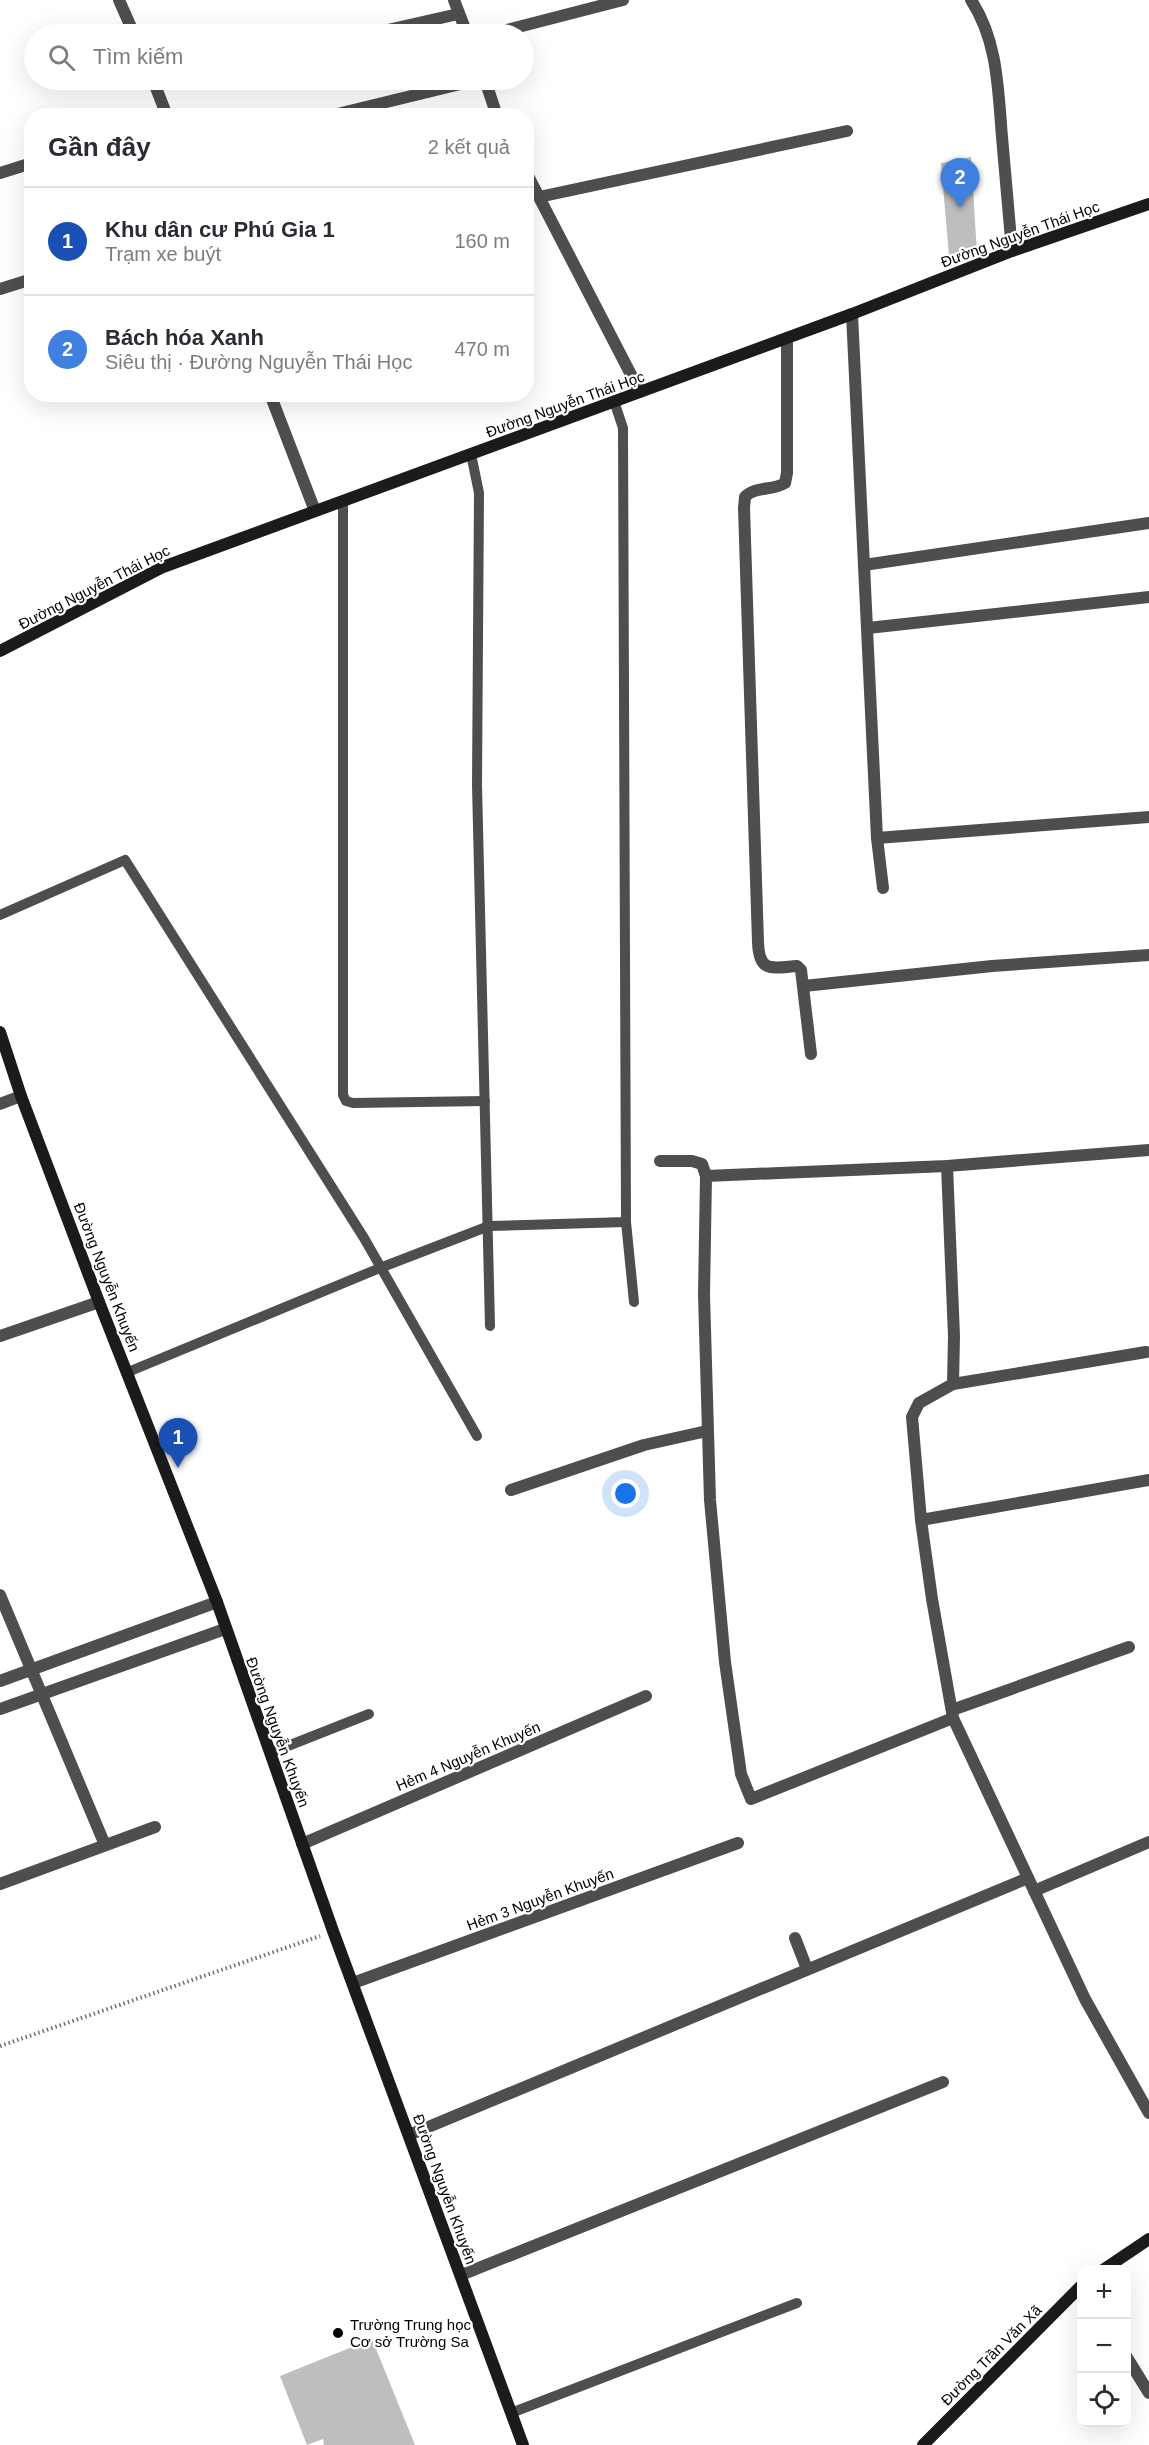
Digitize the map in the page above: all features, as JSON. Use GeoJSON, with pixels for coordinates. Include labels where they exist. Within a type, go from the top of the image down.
{"type":"FeatureCollection","features":[{"type":"Feature","properties":{"kind":"street"},"geometry":{"type":"LineString","coordinates":[[119,0],[130,24]]}},
{"type":"Feature","properties":{"kind":"street"},"geometry":{"type":"LineString","coordinates":[[454,0],[462,24]]}},
{"type":"Feature","properties":{"kind":"street"},"geometry":{"type":"LineString","coordinates":[[530,24],[624,0]]}},
{"type":"Feature","properties":{"kind":"street"},"geometry":{"type":"LineString","coordinates":[[971,0],[981,14],[989,37],[996,71],[1012,251]]}},
{"type":"Feature","properties":{"kind":"street"},"geometry":{"type":"LineString","coordinates":[[414,24],[458,14]]}},
{"type":"Feature","properties":{"kind":"street"},"geometry":{"type":"LineString","coordinates":[[157,90],[164,108]]}},
{"type":"Feature","properties":{"kind":"street"},"geometry":{"type":"LineString","coordinates":[[362,108],[436,90]]}},
{"type":"Feature","properties":{"kind":"street"},"geometry":{"type":"LineString","coordinates":[[488,90],[494,108]]}},
{"type":"Feature","properties":{"kind":"street"},"geometry":{"type":"LineString","coordinates":[[534,190],[847,131]]}},
{"type":"Feature","properties":{"kind":"street"},"geometry":{"type":"LineString","coordinates":[[0,173],[24,166]]}},
{"type":"Feature","properties":{"kind":"street"},"geometry":{"type":"LineString","coordinates":[[534,192],[640,392]]}},
{"type":"Feature","properties":{"kind":"street","name":"Đường Nguyễn Thái Học"},"geometry":{"type":"LineString","coordinates":[[0,651],[163,567],[852,314],[1012,251],[1149,204]]}},
{"type":"Feature","properties":{"kind":"street"},"geometry":{"type":"LineString","coordinates":[[0,289],[24,282]]}},
{"type":"Feature","properties":{"kind":"street"},"geometry":{"type":"LineString","coordinates":[[852,314],[877,838],[883,888]]}},
{"type":"Feature","properties":{"kind":"street"},"geometry":{"type":"LineString","coordinates":[[787,338],[787,473],[785,483],[751,491],[745,497],[758,956],[762,964],[770,968],[799,967],[801,970],[811,1054]]}},
{"type":"Feature","properties":{"kind":"street"},"geometry":{"type":"LineString","coordinates":[[273,402],[315,511]]}},
{"type":"Feature","properties":{"kind":"street"},"geometry":{"type":"LineString","coordinates":[[864,564],[1149,523]]}},
{"type":"Feature","properties":{"kind":"street"},"geometry":{"type":"LineString","coordinates":[[868,628],[1149,597]]}},
{"type":"Feature","properties":{"kind":"street"},"geometry":{"type":"LineString","coordinates":[[877,838],[1149,818]]}},
{"type":"Feature","properties":{"kind":"street"},"geometry":{"type":"LineString","coordinates":[[804,986],[992,966],[1149,955]]}},
{"type":"Feature","properties":{"kind":"street","name":"Đường Nguyễn Khuyến"},"geometry":{"type":"LineString","coordinates":[[0,1032],[21,1096],[99,1302],[216,1602],[333,1931],[524,2445]]}},
{"type":"Feature","properties":{"kind":"street"},"geometry":{"type":"LineString","coordinates":[[0,1104],[21,1096]]}},
{"type":"Feature","properties":{"kind":"street"},"geometry":{"type":"LineString","coordinates":[[706,1176],[947,1166],[1149,1150]]}},
{"type":"Feature","properties":{"kind":"street"},"geometry":{"type":"LineString","coordinates":[[660,1161],[692,1161],[702,1164],[706,1176],[704,1295],[711,1512],[725,1662],[741,1774],[751,1799],[952,1714],[1129,1647]]}},
{"type":"Feature","properties":{"kind":"street"},"geometry":{"type":"LineString","coordinates":[[947,1166],[954,1336],[953,1384]]}},
{"type":"Feature","properties":{"kind":"street"},"geometry":{"type":"LineString","coordinates":[[0,1336],[99,1302]]}},
{"type":"Feature","properties":{"kind":"street"},"geometry":{"type":"LineString","coordinates":[[1146,1352],[953,1384],[919,1403],[912,1417],[921,1520],[952,1714],[1085,1999],[1149,2113]]}},
{"type":"Feature","properties":{"kind":"street"},"geometry":{"type":"LineString","coordinates":[[512,1490],[644,1445],[707,1431]]}},
{"type":"Feature","properties":{"kind":"street"},"geometry":{"type":"LineString","coordinates":[[921,1520],[1149,1480]]}},
{"type":"Feature","properties":{"kind":"street"},"geometry":{"type":"LineString","coordinates":[[0,1595],[105,1845]]}},
{"type":"Feature","properties":{"kind":"street"},"geometry":{"type":"LineString","coordinates":[[0,1680],[216,1602]]}},
{"type":"Feature","properties":{"kind":"street"},"geometry":{"type":"LineString","coordinates":[[0,1709],[225,1629]]}},
{"type":"Feature","properties":{"kind":"street","name":"Hẻm 4 Nguyễn Khuyến"},"geometry":{"type":"LineString","coordinates":[[302,1844],[646,1696]]}},
{"type":"Feature","properties":{"kind":"street"},"geometry":{"type":"LineString","coordinates":[[0,1884],[155,1827]]}},
{"type":"Feature","properties":{"kind":"street"},"geometry":{"type":"LineString","coordinates":[[1034,1891],[1149,1842]]}},
{"type":"Feature","properties":{"kind":"street","name":"Hẻm 3 Nguyễn Khuyến"},"geometry":{"type":"LineString","coordinates":[[352,1983],[738,1844]]}},
{"type":"Feature","properties":{"kind":"street"},"geometry":{"type":"LineString","coordinates":[[409,2135],[1028,1878]]}},
{"type":"Feature","properties":{"kind":"street"},"geometry":{"type":"LineString","coordinates":[[795,1938],[807,1969]]}},
{"type":"Feature","properties":{"kind":"street"},"geometry":{"type":"LineString","coordinates":[[461,2275],[943,2082]]}},
{"type":"Feature","properties":{"kind":"street"},"geometry":{"type":"LineString","coordinates":[[1110,2265],[1149,2239]]}},
{"type":"Feature","properties":{"kind":"street","name":"Đường Trần Văn Xã"},"geometry":{"type":"LineString","coordinates":[[922,2445],[1077,2290]]}},
{"type":"Feature","properties":{"kind":"street"},"geometry":{"type":"LineString","coordinates":[[1131,2364],[1149,2393]]}},
{"type":"Feature","properties":{"kind":"lane"},"geometry":{"type":"LineString","coordinates":[[614,401],[623,428],[626,1222],[634,1302]]}},
{"type":"Feature","properties":{"kind":"lane"},"geometry":{"type":"LineString","coordinates":[[471,454],[479,493],[477,785],[490,1326]]}},
{"type":"Feature","properties":{"kind":"lane"},"geometry":{"type":"LineString","coordinates":[[343,501],[343,1095],[346,1101],[353,1103],[485,1101]]}},
{"type":"Feature","properties":{"kind":"lane"},"geometry":{"type":"LineString","coordinates":[[0,915],[125,860],[364,1238],[477,1436]]}},
{"type":"Feature","properties":{"kind":"lane"},"geometry":{"type":"LineString","coordinates":[[128,1372],[380,1268],[489,1226],[626,1222]]}},
{"type":"Feature","properties":{"kind":"lane"},"geometry":{"type":"LineString","coordinates":[[270,1753],[369,1714]]}},
{"type":"Feature","properties":{"kind":"lane"},"geometry":{"type":"LineString","coordinates":[[512,2413],[797,2303]]}},
{"type":"Feature","properties":{"kind":"path"},"geometry":{"type":"LineString","coordinates":[[0,2046],[333,1931]]}},
{"type":"Feature","properties":{"kind":"building"},"geometry":{"type":"Polygon","coordinates":[[[971,157],[977,253],[949,256],[941,163],[971,157]]]}},
{"type":"Feature","properties":{"kind":"building"},"geometry":{"type":"Polygon","coordinates":[[[372,2339],[415,2445],[324,2445],[323,2439],[307,2445],[280,2376],[372,2339]]]}},
{"type":"Feature","properties":{"kind":"place","name":"Bách hóa Xanh"},"geometry":{"type":"Point","coordinates":[960,208]}},
{"type":"Feature","properties":{"kind":"place","name":"Khu dân cư Phú Gia 1"},"geometry":{"type":"Point","coordinates":[178,1468]}},
{"type":"Feature","properties":{"kind":"place","name":"Trường Trung học Cơ sở Trường Sa"},"geometry":{"type":"Point","coordinates":[338,2333]}}]}
